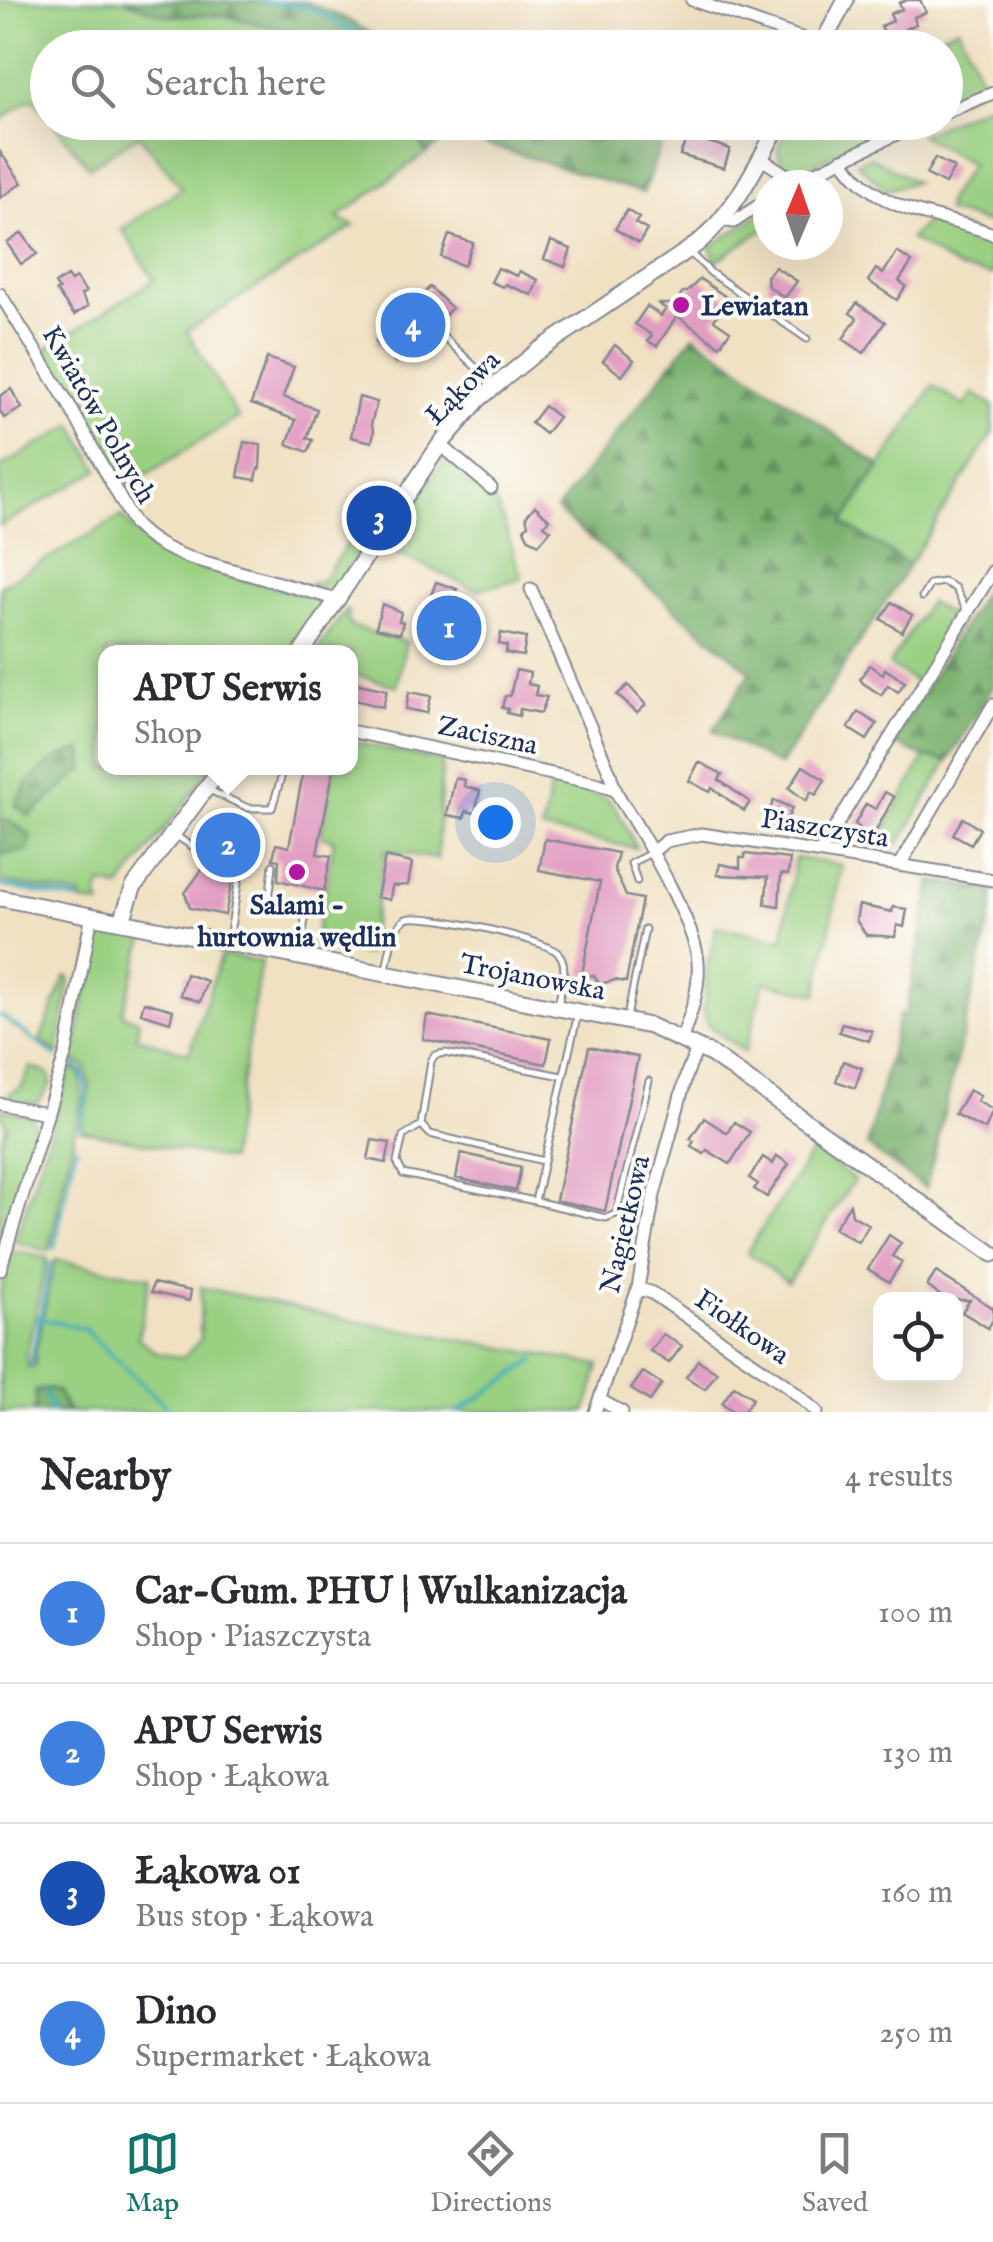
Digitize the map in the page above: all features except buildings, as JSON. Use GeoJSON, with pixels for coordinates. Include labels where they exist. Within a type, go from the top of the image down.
{"type":"FeatureCollection","features":[{"type":"Feature","properties":{"kind":"street"},"geometry":{"type":"LineString","coordinates":[[692,0],[776,30]]}},
{"type":"Feature","properties":{"kind":"street"},"geometry":{"type":"LineString","coordinates":[[830,30],[846,0]]}},
{"type":"Feature","properties":{"kind":"street"},"geometry":{"type":"LineString","coordinates":[[963,105],[993,93]]}},
{"type":"Feature","properties":{"kind":"street","name":"Łąkowa"},"geometry":{"type":"LineString","coordinates":[[307,645],[440,444],[494,385],[688,251],[722,220],[770,140]]}},
{"type":"Feature","properties":{"kind":"street"},"geometry":{"type":"LineString","coordinates":[[819,170],[883,140]]}},
{"type":"Feature","properties":{"kind":"street"},"geometry":{"type":"LineString","coordinates":[[760,158],[780,170]]}},
{"type":"Feature","properties":{"kind":"street"},"geometry":{"type":"LineString","coordinates":[[842,159],[874,193],[904,210],[993,234]]}},
{"type":"Feature","properties":{"kind":"street"},"geometry":{"type":"LineString","coordinates":[[722,220],[734,222],[753,209]]}},
{"type":"Feature","properties":{"kind":"street","name":"Kwiatów Polnych"},"geometry":{"type":"LineString","coordinates":[[0,294],[144,535],[187,557],[339,600]]}},
{"type":"Feature","properties":{"kind":"street"},"geometry":{"type":"LineString","coordinates":[[440,444],[491,488]]}},
{"type":"Feature","properties":{"kind":"street"},"geometry":{"type":"LineString","coordinates":[[820,852],[993,571]]}},
{"type":"Feature","properties":{"kind":"street"},"geometry":{"type":"LineString","coordinates":[[531,590],[614,790],[652,852],[694,942],[698,959],[696,992],[682,1038]]}},
{"type":"Feature","properties":{"kind":"street"},"geometry":{"type":"LineString","coordinates":[[900,864],[993,706]]}},
{"type":"Feature","properties":{"kind":"street","name":"Zaciszna"},"geometry":{"type":"LineString","coordinates":[[358,733],[614,790]]}},
{"type":"Feature","properties":{"kind":"street"},"geometry":{"type":"LineString","coordinates":[[122,921],[133,888],[216,775]]}},
{"type":"Feature","properties":{"kind":"street","name":"Piaszczysta"},"geometry":{"type":"LineString","coordinates":[[652,852],[666,841],[702,834],[993,880]]}},
{"type":"Feature","properties":{"kind":"street","name":"Trojanowska"},"geometry":{"type":"LineString","coordinates":[[0,898],[578,1010],[682,1038],[736,1070],[993,1254]]}},
{"type":"Feature","properties":{"kind":"street"},"geometry":{"type":"LineString","coordinates":[[0,1270],[66,1052],[92,915]]}},
{"type":"Feature","properties":{"kind":"street","name":"Nagietkowa"},"geometry":{"type":"LineString","coordinates":[[598,1406],[638,1288],[654,1195],[698,1046]]}},
{"type":"Feature","properties":{"kind":"street"},"geometry":{"type":"LineString","coordinates":[[0,1104],[46,1114]]}},
{"type":"Feature","properties":{"kind":"street","name":"Fiołkowa"},"geometry":{"type":"LineString","coordinates":[[638,1288],[652,1293],[771,1375],[817,1412]]}},
{"type":"Feature","properties":{"kind":"street"},"geometry":{"type":"LineString","coordinates":[[598,1406],[622,1412]]}},
{"type":"Feature","properties":{"kind":"lane"},"geometry":{"type":"LineString","coordinates":[[688,251],[711,272],[807,338]]}},
{"type":"Feature","properties":{"kind":"lane"},"geometry":{"type":"LineString","coordinates":[[443,336],[494,385]]}},
{"type":"Feature","properties":{"kind":"lane"},"geometry":{"type":"LineString","coordinates":[[922,597],[930,584],[944,582],[956,588],[967,613]]}},
{"type":"Feature","properties":{"kind":"lane"},"geometry":{"type":"LineString","coordinates":[[206,788],[248,808],[272,808],[282,775]]}},
{"type":"Feature","properties":{"kind":"lane"},"geometry":{"type":"LineString","coordinates":[[172,834],[239,878],[229,942]]}},
{"type":"Feature","properties":{"kind":"lane"},"geometry":{"type":"LineString","coordinates":[[636,881],[632,863],[652,852]]}},
{"type":"Feature","properties":{"kind":"lane"},"geometry":{"type":"LineString","coordinates":[[273,866],[269,902],[306,912],[299,956]]}},
{"type":"Feature","properties":{"kind":"lane"},"geometry":{"type":"LineString","coordinates":[[386,972],[399,925],[407,919],[433,919],[530,940],[558,953],[564,962],[558,1006]]}},
{"type":"Feature","properties":{"kind":"lane"},"geometry":{"type":"LineString","coordinates":[[626,1020],[646,929]]}},
{"type":"Feature","properties":{"kind":"lane"},"geometry":{"type":"LineString","coordinates":[[535,1201],[578,1010]]}},
{"type":"Feature","properties":{"kind":"lane"},"geometry":{"type":"LineString","coordinates":[[544,1161],[430,1134],[421,1125],[420,1114],[434,1056],[445,1052],[563,1076]]}},
{"type":"Feature","properties":{"kind":"lane"},"geometry":{"type":"LineString","coordinates":[[421,1125],[403,1136],[397,1162],[404,1174],[606,1218],[616,1214],[649,1081]]}},
{"type":"Feature","properties":{"kind":"green space"},"geometry":{"type":"Polygon","coordinates":[[[0,0],[125,0],[167,16],[221,15],[287,30],[30,30],[30,99],[0,120],[0,0]]]}},
{"type":"Feature","properties":{"kind":"green space"},"geometry":{"type":"Polygon","coordinates":[[[125,0],[307,2],[365,30],[287,30],[221,15],[167,16],[125,0]]]}},
{"type":"Feature","properties":{"kind":"green space"},"geometry":{"type":"Polygon","coordinates":[[[963,38],[983,83],[963,96],[963,38]]]}},
{"type":"Feature","properties":{"kind":"green space"},"geometry":{"type":"Polygon","coordinates":[[[993,102],[993,225],[946,211],[947,201],[971,164],[929,140],[963,140],[963,116],[993,102]]]}},
{"type":"Feature","properties":{"kind":"green space"},"geometry":{"type":"Polygon","coordinates":[[[67,140],[131,140],[89,167],[67,140]]]}},
{"type":"Feature","properties":{"kind":"green space"},"geometry":{"type":"Polygon","coordinates":[[[143,140],[419,140],[426,153],[337,218],[354,226],[187,331],[238,418],[121,490],[46,349],[154,280],[122,229],[182,188],[143,140]]]}},
{"type":"Feature","properties":{"kind":"green space"},"geometry":{"type":"Polygon","coordinates":[[[419,140],[444,140],[426,153],[419,140]]]}},
{"type":"Feature","properties":{"kind":"green space"},"geometry":{"type":"Polygon","coordinates":[[[472,140],[663,140],[643,193],[472,140]]]}},
{"type":"Feature","properties":{"kind":"green space"},"geometry":{"type":"Polygon","coordinates":[[[781,140],[868,140],[801,170],[788,169],[778,152],[781,140]]]}},
{"type":"Feature","properties":{"kind":"green space"},"geometry":{"type":"Polygon","coordinates":[[[872,157],[915,182],[886,190],[857,163],[872,157]]]}},
{"type":"Feature","properties":{"kind":"green space"},"geometry":{"type":"Polygon","coordinates":[[[753,218],[753,236],[716,261],[710,247],[753,218]]]}},
{"type":"Feature","properties":{"kind":"green space"},"geometry":{"type":"Polygon","coordinates":[[[927,221],[964,229],[982,240],[992,260],[993,275],[960,269],[910,239],[927,221]]]}},
{"type":"Feature","properties":{"kind":"green space"},"geometry":{"type":"Polygon","coordinates":[[[694,335],[880,466],[843,523],[909,565],[780,766],[713,731],[751,672],[556,510],[694,335]]]}},
{"type":"Feature","properties":{"kind":"green space"},"geometry":{"type":"Polygon","coordinates":[[[933,386],[965,406],[973,393],[993,405],[993,432],[909,565],[843,523],[933,386]]]}},
{"type":"Feature","properties":{"kind":"green space"},"geometry":{"type":"Polygon","coordinates":[[[73,425],[99,470],[0,526],[0,467],[73,425]]]}},
{"type":"Feature","properties":{"kind":"green space"},"geometry":{"type":"Polygon","coordinates":[[[444,458],[488,489],[503,519],[522,578],[476,590],[388,549],[444,458]]]}},
{"type":"Feature","properties":{"kind":"green space"},"geometry":{"type":"Polygon","coordinates":[[[388,482],[401,491],[387,506],[336,592],[307,585],[323,580],[388,482]]]}},
{"type":"Feature","properties":{"kind":"green space"},"geometry":{"type":"Polygon","coordinates":[[[122,516],[147,542],[177,561],[320,600],[326,609],[299,645],[98,645],[98,775],[206,775],[120,888],[102,884],[98,894],[101,905],[81,902],[81,896],[0,881],[0,854],[27,851],[9,820],[0,820],[0,586],[122,516]]]}},
{"type":"Feature","properties":{"kind":"green space"},"geometry":{"type":"Polygon","coordinates":[[[993,577],[993,687],[948,761],[925,757],[892,743],[993,577]]]}},
{"type":"Feature","properties":{"kind":"green space"},"geometry":{"type":"Polygon","coordinates":[[[929,602],[960,621],[920,685],[889,665],[929,602]]]}},
{"type":"Feature","properties":{"kind":"green space"},"geometry":{"type":"Polygon","coordinates":[[[346,610],[350,626],[406,642],[397,686],[358,676],[358,645],[321,645],[346,610]]]}},
{"type":"Feature","properties":{"kind":"green space"},"geometry":{"type":"Polygon","coordinates":[[[358,743],[442,762],[437,859],[386,850],[367,955],[314,945],[334,840],[321,836],[333,775],[358,775],[358,743]]]}},
{"type":"Feature","properties":{"kind":"green space"},"geometry":{"type":"Polygon","coordinates":[[[83,750],[84,768],[30,816],[16,805],[42,769],[62,756],[83,750]]]}},
{"type":"Feature","properties":{"kind":"green space"},"geometry":{"type":"Polygon","coordinates":[[[925,757],[948,761],[901,841],[889,851],[871,853],[925,757]]]}},
{"type":"Feature","properties":{"kind":"green space"},"geometry":{"type":"Polygon","coordinates":[[[551,783],[606,799],[620,815],[636,848],[542,830],[551,783]]]}},
{"type":"Feature","properties":{"kind":"green space"},"geometry":{"type":"Polygon","coordinates":[[[0,820],[9,820],[31,836],[27,851],[0,854],[0,820]]]}},
{"type":"Feature","properties":{"kind":"green space"},"geometry":{"type":"Polygon","coordinates":[[[795,858],[842,865],[817,994],[764,982],[745,1052],[709,1026],[704,1012],[708,958],[716,926],[783,940],[795,858]]]}},
{"type":"Feature","properties":{"kind":"green space"},"geometry":{"type":"Polygon","coordinates":[[[932,881],[993,890],[993,907],[926,1189],[867,1146],[899,1015],[905,1016],[932,881]]]}},
{"type":"Feature","properties":{"kind":"green space"},"geometry":{"type":"Polygon","coordinates":[[[111,930],[145,937],[122,1014],[139,1021],[136,1037],[189,1053],[221,955],[261,961],[229,1160],[81,1130],[90,1086],[85,1066],[72,1061],[94,939],[100,941],[111,930]]]}},
{"type":"Feature","properties":{"kind":"green space"},"geometry":{"type":"Polygon","coordinates":[[[66,976],[70,979],[58,1053],[40,1040],[66,976]]]}},
{"type":"Feature","properties":{"kind":"green space"},"geometry":{"type":"Polygon","coordinates":[[[30,1067],[48,1073],[51,1084],[38,1103],[7,1102],[9,1094],[22,1087],[30,1067]]]}},
{"type":"Feature","properties":{"kind":"green space"},"geometry":{"type":"Polygon","coordinates":[[[70,1068],[80,1073],[82,1097],[49,1251],[15,1242],[70,1068]]]}},
{"type":"Feature","properties":{"kind":"green space"},"geometry":{"type":"Polygon","coordinates":[[[0,1108],[31,1116],[37,1129],[0,1255],[0,1142],[7,1125],[0,1108]]]}},
{"type":"Feature","properties":{"kind":"green space"},"geometry":{"type":"Polygon","coordinates":[[[813,1150],[854,1180],[788,1282],[747,1252],[813,1150]]]}},
{"type":"Feature","properties":{"kind":"green space"},"geometry":{"type":"Polygon","coordinates":[[[12,1251],[47,1258],[26,1357],[29,1368],[35,1366],[55,1260],[150,1277],[138,1338],[157,1353],[183,1358],[200,1340],[201,1287],[350,1320],[599,1365],[586,1412],[68,1412],[58,1392],[33,1408],[36,1412],[0,1412],[0,1291],[12,1251]]]}},
{"type":"Feature","properties":{"kind":"green space"},"geometry":{"type":"Polygon","coordinates":[[[49,1388],[58,1392],[68,1412],[36,1412],[35,1391],[49,1388]]]}},
{"type":"Feature","properties":{"kind":"waterway"},"geometry":{"type":"LineString","coordinates":[[260,0],[314,9],[351,30]]}},
{"type":"Feature","properties":{"kind":"waterway"},"geometry":{"type":"LineString","coordinates":[[0,885],[78,900]]}},
{"type":"Feature","properties":{"kind":"waterway"},"geometry":{"type":"LineString","coordinates":[[0,1015],[56,1056]]}},
{"type":"Feature","properties":{"kind":"waterway"},"geometry":{"type":"LineString","coordinates":[[73,1066],[82,1070],[87,1091],[80,1127]]}},
{"type":"Feature","properties":{"kind":"waterway"},"geometry":{"type":"LineString","coordinates":[[54,1248],[76,1146]]}},
{"type":"Feature","properties":{"kind":"waterway"},"geometry":{"type":"LineString","coordinates":[[31,1364],[50,1263]]}},
{"type":"Feature","properties":{"kind":"waterway"},"geometry":{"type":"LineString","coordinates":[[38,1318],[84,1329],[172,1412]]}},
{"type":"Feature","properties":{"kind":"waterway"},"geometry":{"type":"LineString","coordinates":[[458,1412],[535,1360]]}},
{"type":"Feature","properties":{"kind":"waterway"},"geometry":{"type":"LineString","coordinates":[[44,1392],[53,1412]]}},
{"type":"Feature","properties":{"kind":"place","name":"Lewiatan"},"geometry":{"type":"Point","coordinates":[681,305]}},
{"type":"Feature","properties":{"kind":"place","name":"Dino"},"geometry":{"type":"Point","coordinates":[413,325]}},
{"type":"Feature","properties":{"kind":"place","name":"Łąkowa 01"},"geometry":{"type":"Point","coordinates":[379,518]}},
{"type":"Feature","properties":{"kind":"place","name":"Car-Gum. PHU | Wulkanizacja"},"geometry":{"type":"Point","coordinates":[449,628]}},
{"type":"Feature","properties":{"kind":"place","name":"APU Serwis"},"geometry":{"type":"Point","coordinates":[228,845]}},
{"type":"Feature","properties":{"kind":"place","name":"Salami - hurtownia wędlin"},"geometry":{"type":"Point","coordinates":[297,872]}}]}
